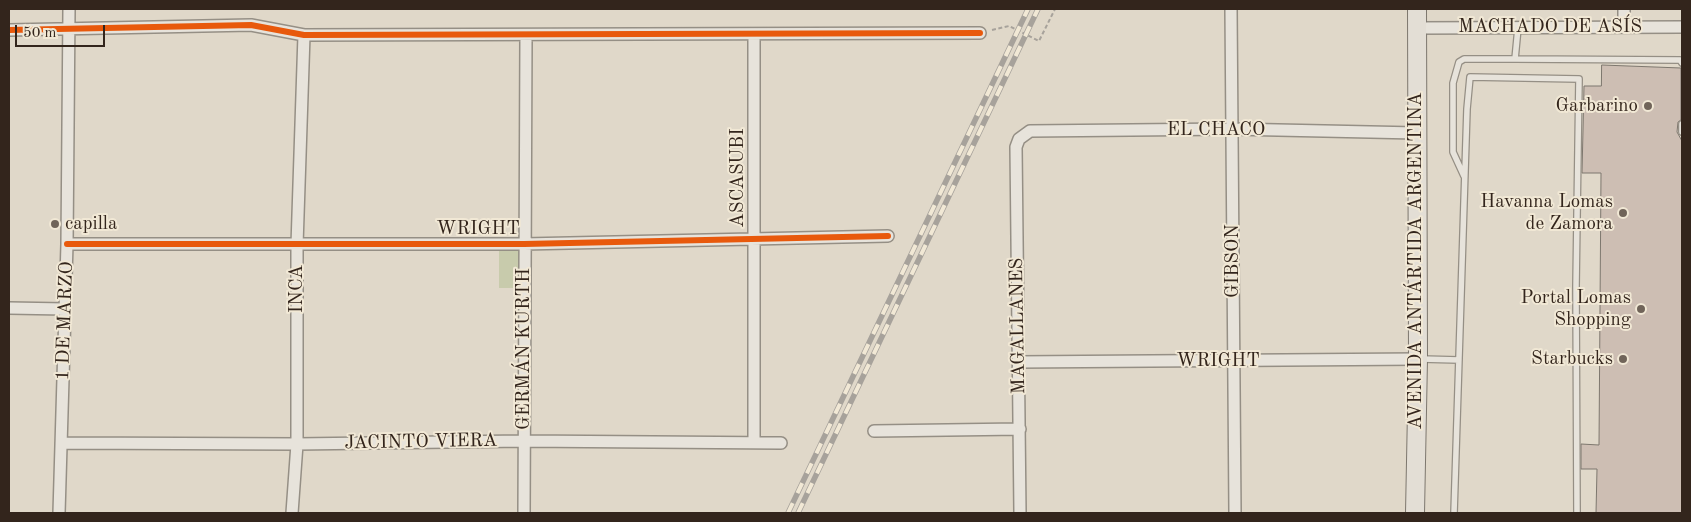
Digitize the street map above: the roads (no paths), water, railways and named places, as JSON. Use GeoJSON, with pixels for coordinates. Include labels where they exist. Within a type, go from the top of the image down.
{"type":"FeatureCollection","features":[{"type":"Feature","properties":{"kind":"main road","name":"AVENIDA ANTÁRTIDA ARGENTINA"},"geometry":{"type":"LineString","coordinates":[[1415,513],[1418,360],[1417,9]]}},
{"type":"Feature","properties":{"kind":"street","name":"1 DE MARZO"},"geometry":{"type":"LineString","coordinates":[[58,513],[67,244],[69,9]]}},
{"type":"Feature","properties":{"kind":"street","name":"GIBSON"},"geometry":{"type":"LineString","coordinates":[[1231,9],[1236,513]]}},
{"type":"Feature","properties":{"kind":"street"},"geometry":{"type":"LineString","coordinates":[[1624,9],[1624,27]]}},
{"type":"Feature","properties":{"kind":"street"},"geometry":{"type":"LineString","coordinates":[[9,30],[251,26],[304,35],[980,34]]}},
{"type":"Feature","properties":{"kind":"street","name":"MACHADO DE ASÍS"},"geometry":{"type":"LineString","coordinates":[[1417,28],[1682,27]]}},
{"type":"Feature","properties":{"kind":"street","name":"INCA"},"geometry":{"type":"LineString","coordinates":[[292,513],[297,444],[297,245],[304,35]]}},
{"type":"Feature","properties":{"kind":"street","name":"ASCASUBI"},"geometry":{"type":"LineString","coordinates":[[754,35],[754,441]]}},
{"type":"Feature","properties":{"kind":"street","name":"GERMÁN KURTH"},"geometry":{"type":"LineString","coordinates":[[524,513],[526,36]]}},
{"type":"Feature","properties":{"kind":"street","name":"EL CHACO"},"geometry":{"type":"LineString","coordinates":[[1019,139],[1030,131],[1232,129],[1416,133]]}},
{"type":"Feature","properties":{"kind":"street","name":"MAGALLANES"},"geometry":{"type":"LineString","coordinates":[[1019,139],[1016,147],[1020,513]]}},
{"type":"Feature","properties":{"kind":"street","name":"WRIGHT"},"geometry":{"type":"LineString","coordinates":[[67,244],[524,244],[888,236]]}},
{"type":"Feature","properties":{"kind":"street"},"geometry":{"type":"LineString","coordinates":[[9,308],[65,309]]}},
{"type":"Feature","properties":{"kind":"street","name":"WRIGHT"},"geometry":{"type":"LineString","coordinates":[[1018,362],[1418,360]]}},
{"type":"Feature","properties":{"kind":"street"},"geometry":{"type":"LineString","coordinates":[[874,431],[1020,429]]}},
{"type":"Feature","properties":{"kind":"street","name":"JACINTO VIERA"},"geometry":{"type":"LineString","coordinates":[[61,443],[780,442]]}},
{"type":"Feature","properties":{"kind":"lane"},"geometry":{"type":"LineString","coordinates":[[1515,59],[1518,27]]}},
{"type":"Feature","properties":{"kind":"lane"},"geometry":{"type":"LineString","coordinates":[[1465,178],[1452,152],[1453,83],[1459,62],[1464,59],[1682,61]]}},
{"type":"Feature","properties":{"kind":"lane"},"geometry":{"type":"LineString","coordinates":[[1454,513],[1470,77],[1579,78],[1576,286],[1577,513]]}},
{"type":"Feature","properties":{"kind":"lane"},"geometry":{"type":"LineString","coordinates":[[1682,124],[1682,132]]}},
{"type":"Feature","properties":{"kind":"lane"},"geometry":{"type":"LineString","coordinates":[[1418,360],[1459,360]]}},
{"type":"Feature","properties":{"kind":"railway"},"geometry":{"type":"LineString","coordinates":[[788,513],[1028,9]]}},
{"type":"Feature","properties":{"kind":"railway"},"geometry":{"type":"LineString","coordinates":[[798,513],[1038,9]]}},
{"type":"Feature","properties":{"kind":"place","name":"Garbarino"},"geometry":{"type":"Point","coordinates":[1648,106]}},
{"type":"Feature","properties":{"kind":"place","name":"Havanna Lomas de Zamora"},"geometry":{"type":"Point","coordinates":[1623,213]}},
{"type":"Feature","properties":{"kind":"place","name":"capilla"},"geometry":{"type":"Point","coordinates":[55,224]}},
{"type":"Feature","properties":{"kind":"place","name":"Portal Lomas Shopping"},"geometry":{"type":"Point","coordinates":[1641,309]}},
{"type":"Feature","properties":{"kind":"place","name":"Starbucks"},"geometry":{"type":"Point","coordinates":[1623,359]}}]}
